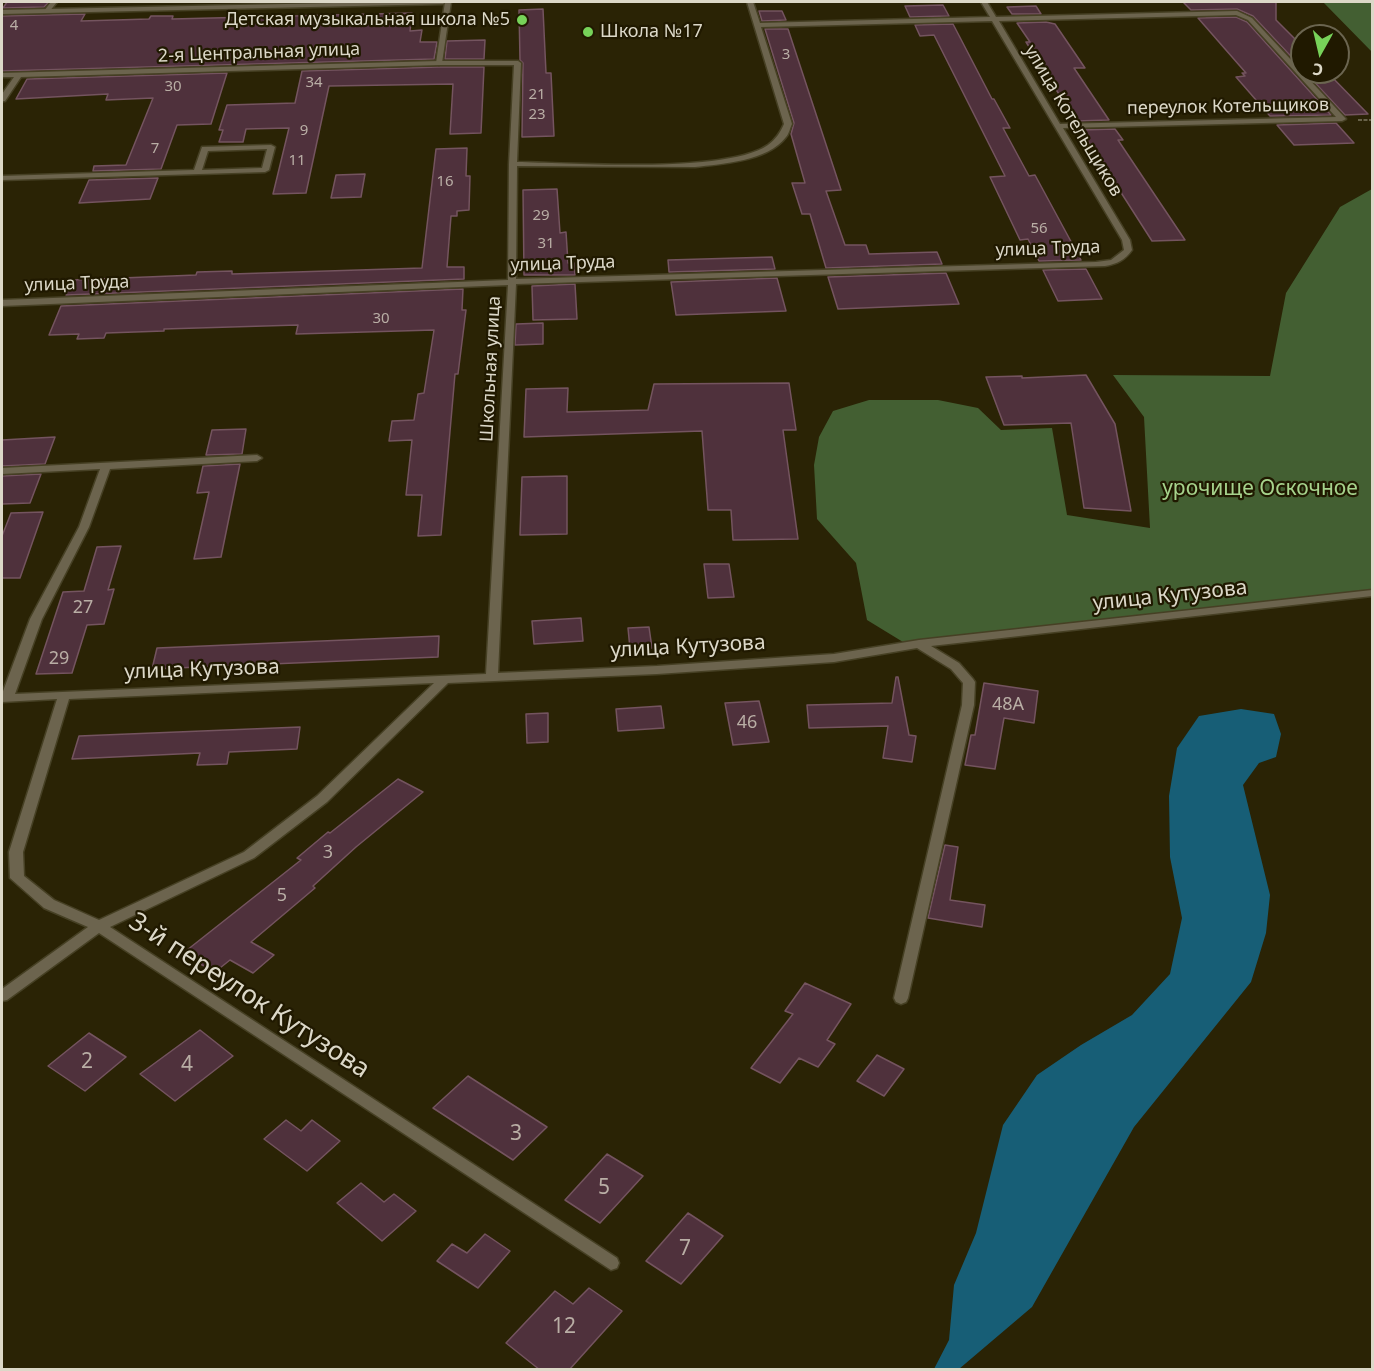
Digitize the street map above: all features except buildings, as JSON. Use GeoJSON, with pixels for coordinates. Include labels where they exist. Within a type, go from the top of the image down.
{"type":"FeatureCollection","features":[{"type":"Feature","properties":{"kind":"street"},"geometry":{"type":"LineString","coordinates":[[47,11],[54,2]]}},
{"type":"Feature","properties":{"kind":"street"},"geometry":{"type":"LineString","coordinates":[[2,12],[255,4],[443,2]]}},
{"type":"Feature","properties":{"kind":"street"},"geometry":{"type":"LineString","coordinates":[[439,63],[448,2]]}},
{"type":"Feature","properties":{"kind":"street"},"geometry":{"type":"LineString","coordinates":[[513,164],[695,165],[746,157],[769,148],[783,136],[788,124],[750,2]]}},
{"type":"Feature","properties":{"kind":"street","name":"улица Котельщиков"},"geometry":{"type":"LineString","coordinates":[[984,2],[1126,240],[1128,250],[1124,258]]}},
{"type":"Feature","properties":{"kind":"street","name":"переулок Котельщиков"},"geometry":{"type":"LineString","coordinates":[[757,25],[1224,13],[1245,16],[1342,119],[1059,126]]}},
{"type":"Feature","properties":{"kind":"street","name":"2-я Центральная улица"},"geometry":{"type":"LineString","coordinates":[[2,75],[439,63],[518,63]]}},
{"type":"Feature","properties":{"kind":"street","name":"Школьная улица"},"geometry":{"type":"LineString","coordinates":[[492,677],[512,282],[513,164],[518,63]]}},
{"type":"Feature","properties":{"kind":"street"},"geometry":{"type":"LineString","coordinates":[[2,99],[19,74]]}},
{"type":"Feature","properties":{"kind":"street"},"geometry":{"type":"LineString","coordinates":[[2,178],[265,170],[271,147],[205,149],[197,172]]}},
{"type":"Feature","properties":{"kind":"street","name":"улица Труда"},"geometry":{"type":"LineString","coordinates":[[2,303],[512,282],[1096,265],[1112,263],[1124,258]]}},
{"type":"Feature","properties":{"kind":"street"},"geometry":{"type":"LineString","coordinates":[[2,471],[257,459]]}},
{"type":"Feature","properties":{"kind":"street"},"geometry":{"type":"LineString","coordinates":[[5,698],[36,619],[84,527],[106,466]]}},
{"type":"Feature","properties":{"kind":"street","name":"улица Кутузова"},"geometry":{"type":"LineString","coordinates":[[5,698],[657,670],[834,658],[919,644],[1372,593]]}},
{"type":"Feature","properties":{"kind":"street"},"geometry":{"type":"LineString","coordinates":[[901,998],[968,705],[969,682],[955,666],[919,644]]}},
{"type":"Feature","properties":{"kind":"street"},"geometry":{"type":"LineString","coordinates":[[2,996],[99,926],[249,855],[322,799],[445,679]]}},
{"type":"Feature","properties":{"kind":"street","name":"3-й переулок Кутузова"},"geometry":{"type":"LineString","coordinates":[[64,695],[16,852],[17,878],[50,904],[99,926],[611,1263]]}},
{"type":"Feature","properties":{"kind":"green space"},"geometry":{"type":"Polygon","coordinates":[[[1323,2],[1372,2],[1372,52],[1350,30],[1350,24],[1345,24],[1323,2]]]}},
{"type":"Feature","properties":{"kind":"green space","name":"урочище Оскочное"},"geometry":{"type":"Polygon","coordinates":[[[1372,189],[1372,591],[903,642],[867,620],[856,563],[817,519],[814,465],[819,437],[833,411],[869,400],[938,400],[978,408],[1001,430],[1052,428],[1067,515],[1150,528],[1144,417],[1113,375],[1270,376],[1286,293],[1340,207],[1372,189]]]}},
{"type":"Feature","properties":{"kind":"water"},"geometry":{"type":"Polygon","coordinates":[[[1241,709],[1274,714],[1281,734],[1276,757],[1259,763],[1243,785],[1270,895],[1266,933],[1251,982],[1134,1127],[1032,1307],[959,1369],[934,1369],[949,1340],[954,1285],[976,1233],[1003,1125],[1037,1075],[1081,1045],[1132,1015],[1170,974],[1182,918],[1170,857],[1169,796],[1177,748],[1199,716],[1241,709]]]}},
{"type":"Feature","properties":{"kind":"place","name":"Детская музыкальная школа №5"},"geometry":{"type":"Point","coordinates":[522,20]}},
{"type":"Feature","properties":{"kind":"place","name":"Школа №17"},"geometry":{"type":"Point","coordinates":[588,32]}}]}
